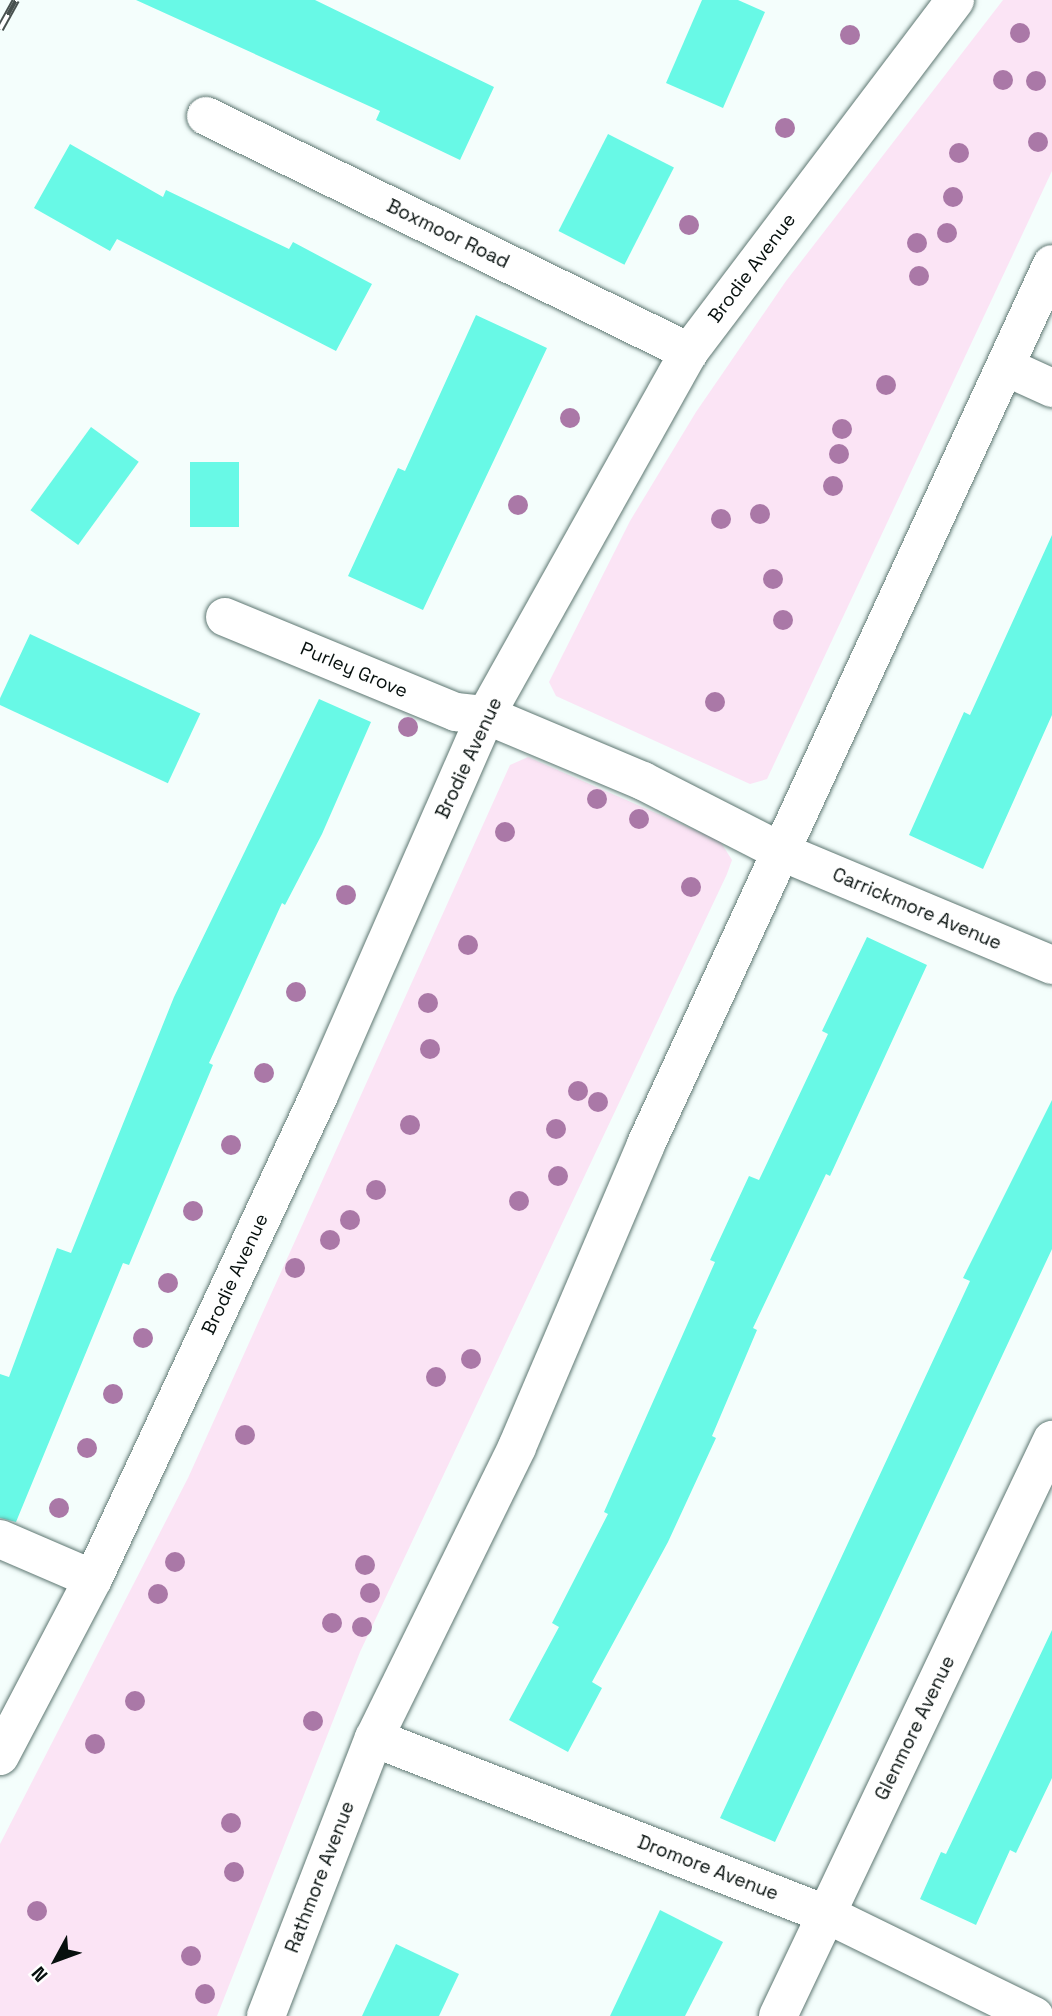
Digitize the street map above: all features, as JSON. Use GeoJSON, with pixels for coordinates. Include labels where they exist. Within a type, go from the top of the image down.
{"type":"FeatureCollection","features":[{"type":"Feature","properties":{"kind":"street","name":"Brodie Avenue"},"geometry":{"type":"LineString","coordinates":[[0,1756],[93,1579],[320,1093],[486,715],[689,352],[955,0]]}},
{"type":"Feature","properties":{"kind":"street","name":"Boxmoor Road"},"geometry":{"type":"LineString","coordinates":[[206,116],[689,352]]}},
{"type":"Feature","properties":{"kind":"street"},"geometry":{"type":"LineString","coordinates":[[374,1738],[517,1447],[646,1144],[1052,264]]}},
{"type":"Feature","properties":{"kind":"street"},"geometry":{"type":"LineString","coordinates":[[1006,367],[1052,388]]}},
{"type":"Feature","properties":{"kind":"street","name":"Purley Grove"},"geometry":{"type":"LineString","coordinates":[[225,617],[456,712],[486,715],[643,780],[782,852]]}},
{"type":"Feature","properties":{"kind":"street","name":"Carrickmore Avenue"},"geometry":{"type":"LineString","coordinates":[[782,852],[1052,965]]}},
{"type":"Feature","properties":{"kind":"street","name":"Glenmore Avenue"},"geometry":{"type":"LineString","coordinates":[[778,2016],[1052,1440]]}},
{"type":"Feature","properties":{"kind":"street"},"geometry":{"type":"LineString","coordinates":[[0,1539],[93,1579]]}},
{"type":"Feature","properties":{"kind":"street","name":"Dromore Avenue"},"geometry":{"type":"LineString","coordinates":[[374,1738],[826,1914],[1034,2016]]}},
{"type":"Feature","properties":{"kind":"street","name":"Rathmore Avenue"},"geometry":{"type":"LineString","coordinates":[[266,2016],[374,1738]]}},
{"type":"Feature","properties":{"kind":"shaded area"},"geometry":{"type":"Polygon","coordinates":[[[1003,0],[1052,0],[1052,171],[767,779],[750,784],[556,696],[549,682],[630,521],[696,412],[786,281],[1003,0]]]}},
{"type":"Feature","properties":{"kind":"shaded area"},"geometry":{"type":"Polygon","coordinates":[[[528,757],[720,841],[732,860],[727,874],[360,1652],[217,2016],[0,2016],[0,1844],[188,1478],[510,765],[528,757]]]}},
{"type":"Feature","properties":{"kind":"building"},"geometry":{"type":"Polygon","coordinates":[[[136,0],[315,0],[494,87],[460,160],[376,120],[380,111],[136,0]]]}},
{"type":"Feature","properties":{"kind":"building"},"geometry":{"type":"Polygon","coordinates":[[[702,0],[738,0],[765,12],[723,108],[666,83],[702,0]]]}},
{"type":"Feature","properties":{"kind":"building"},"geometry":{"type":"Polygon","coordinates":[[[608,134],[674,168],[624,265],[559,231],[608,134]]]}},
{"type":"Feature","properties":{"kind":"building"},"geometry":{"type":"Polygon","coordinates":[[[70,144],[163,197],[166,190],[289,249],[293,242],[372,284],[336,351],[117,239],[110,251],[34,208],[70,144]]]}},
{"type":"Feature","properties":{"kind":"building"},"geometry":{"type":"Polygon","coordinates":[[[476,315],[547,348],[423,610],[348,576],[398,468],[405,471],[476,315]]]}},
{"type":"Feature","properties":{"kind":"building"},"geometry":{"type":"Polygon","coordinates":[[[91,427],[139,462],[78,545],[30,510],[91,427]]]}},
{"type":"Feature","properties":{"kind":"building"},"geometry":{"type":"Polygon","coordinates":[[[190,462],[239,462],[239,527],[190,527],[190,462]]]}},
{"type":"Feature","properties":{"kind":"building"},"geometry":{"type":"Polygon","coordinates":[[[1052,535],[1052,715],[983,869],[909,835],[964,712],[970,715],[1052,535]]]}},
{"type":"Feature","properties":{"kind":"building"},"geometry":{"type":"Polygon","coordinates":[[[30,634],[200,713],[168,783],[0,705],[0,698],[30,634]]]}},
{"type":"Feature","properties":{"kind":"building"},"geometry":{"type":"Polygon","coordinates":[[[319,699],[371,722],[322,834],[285,905],[282,903],[209,1063],[213,1065],[129,1265],[123,1263],[16,1522],[0,1518],[0,1374],[9,1377],[57,1248],[71,1253],[174,997],[319,699]]]}},
{"type":"Feature","properties":{"kind":"building"},"geometry":{"type":"Polygon","coordinates":[[[867,937],[927,965],[830,1176],[826,1174],[753,1328],[757,1330],[712,1436],[716,1438],[668,1542],[592,1682],[602,1688],[568,1752],[509,1720],[559,1627],[552,1623],[608,1514],[604,1512],[715,1262],[710,1260],[749,1176],[759,1180],[828,1034],[822,1031],[867,937]]]}},
{"type":"Feature","properties":{"kind":"building"},"geometry":{"type":"Polygon","coordinates":[[[1052,1100],[1052,1249],[775,1842],[720,1818],[970,1281],[963,1278],[1052,1100]]]}},
{"type":"Feature","properties":{"kind":"building"},"geometry":{"type":"Polygon","coordinates":[[[1052,1630],[1052,1778],[1016,1853],[1010,1850],[976,1925],[920,1899],[941,1852],[946,1854],[1052,1630]]]}},
{"type":"Feature","properties":{"kind":"building"},"geometry":{"type":"Polygon","coordinates":[[[660,1910],[723,1942],[685,2016],[610,2016],[660,1910]]]}},
{"type":"Feature","properties":{"kind":"building"},"geometry":{"type":"Polygon","coordinates":[[[396,1944],[459,1974],[439,2016],[362,2016],[396,1944]]]}},
{"type":"Feature","properties":{"kind":"railway"},"geometry":{"type":"LineString","coordinates":[[0,29],[16,0]]}}]}
